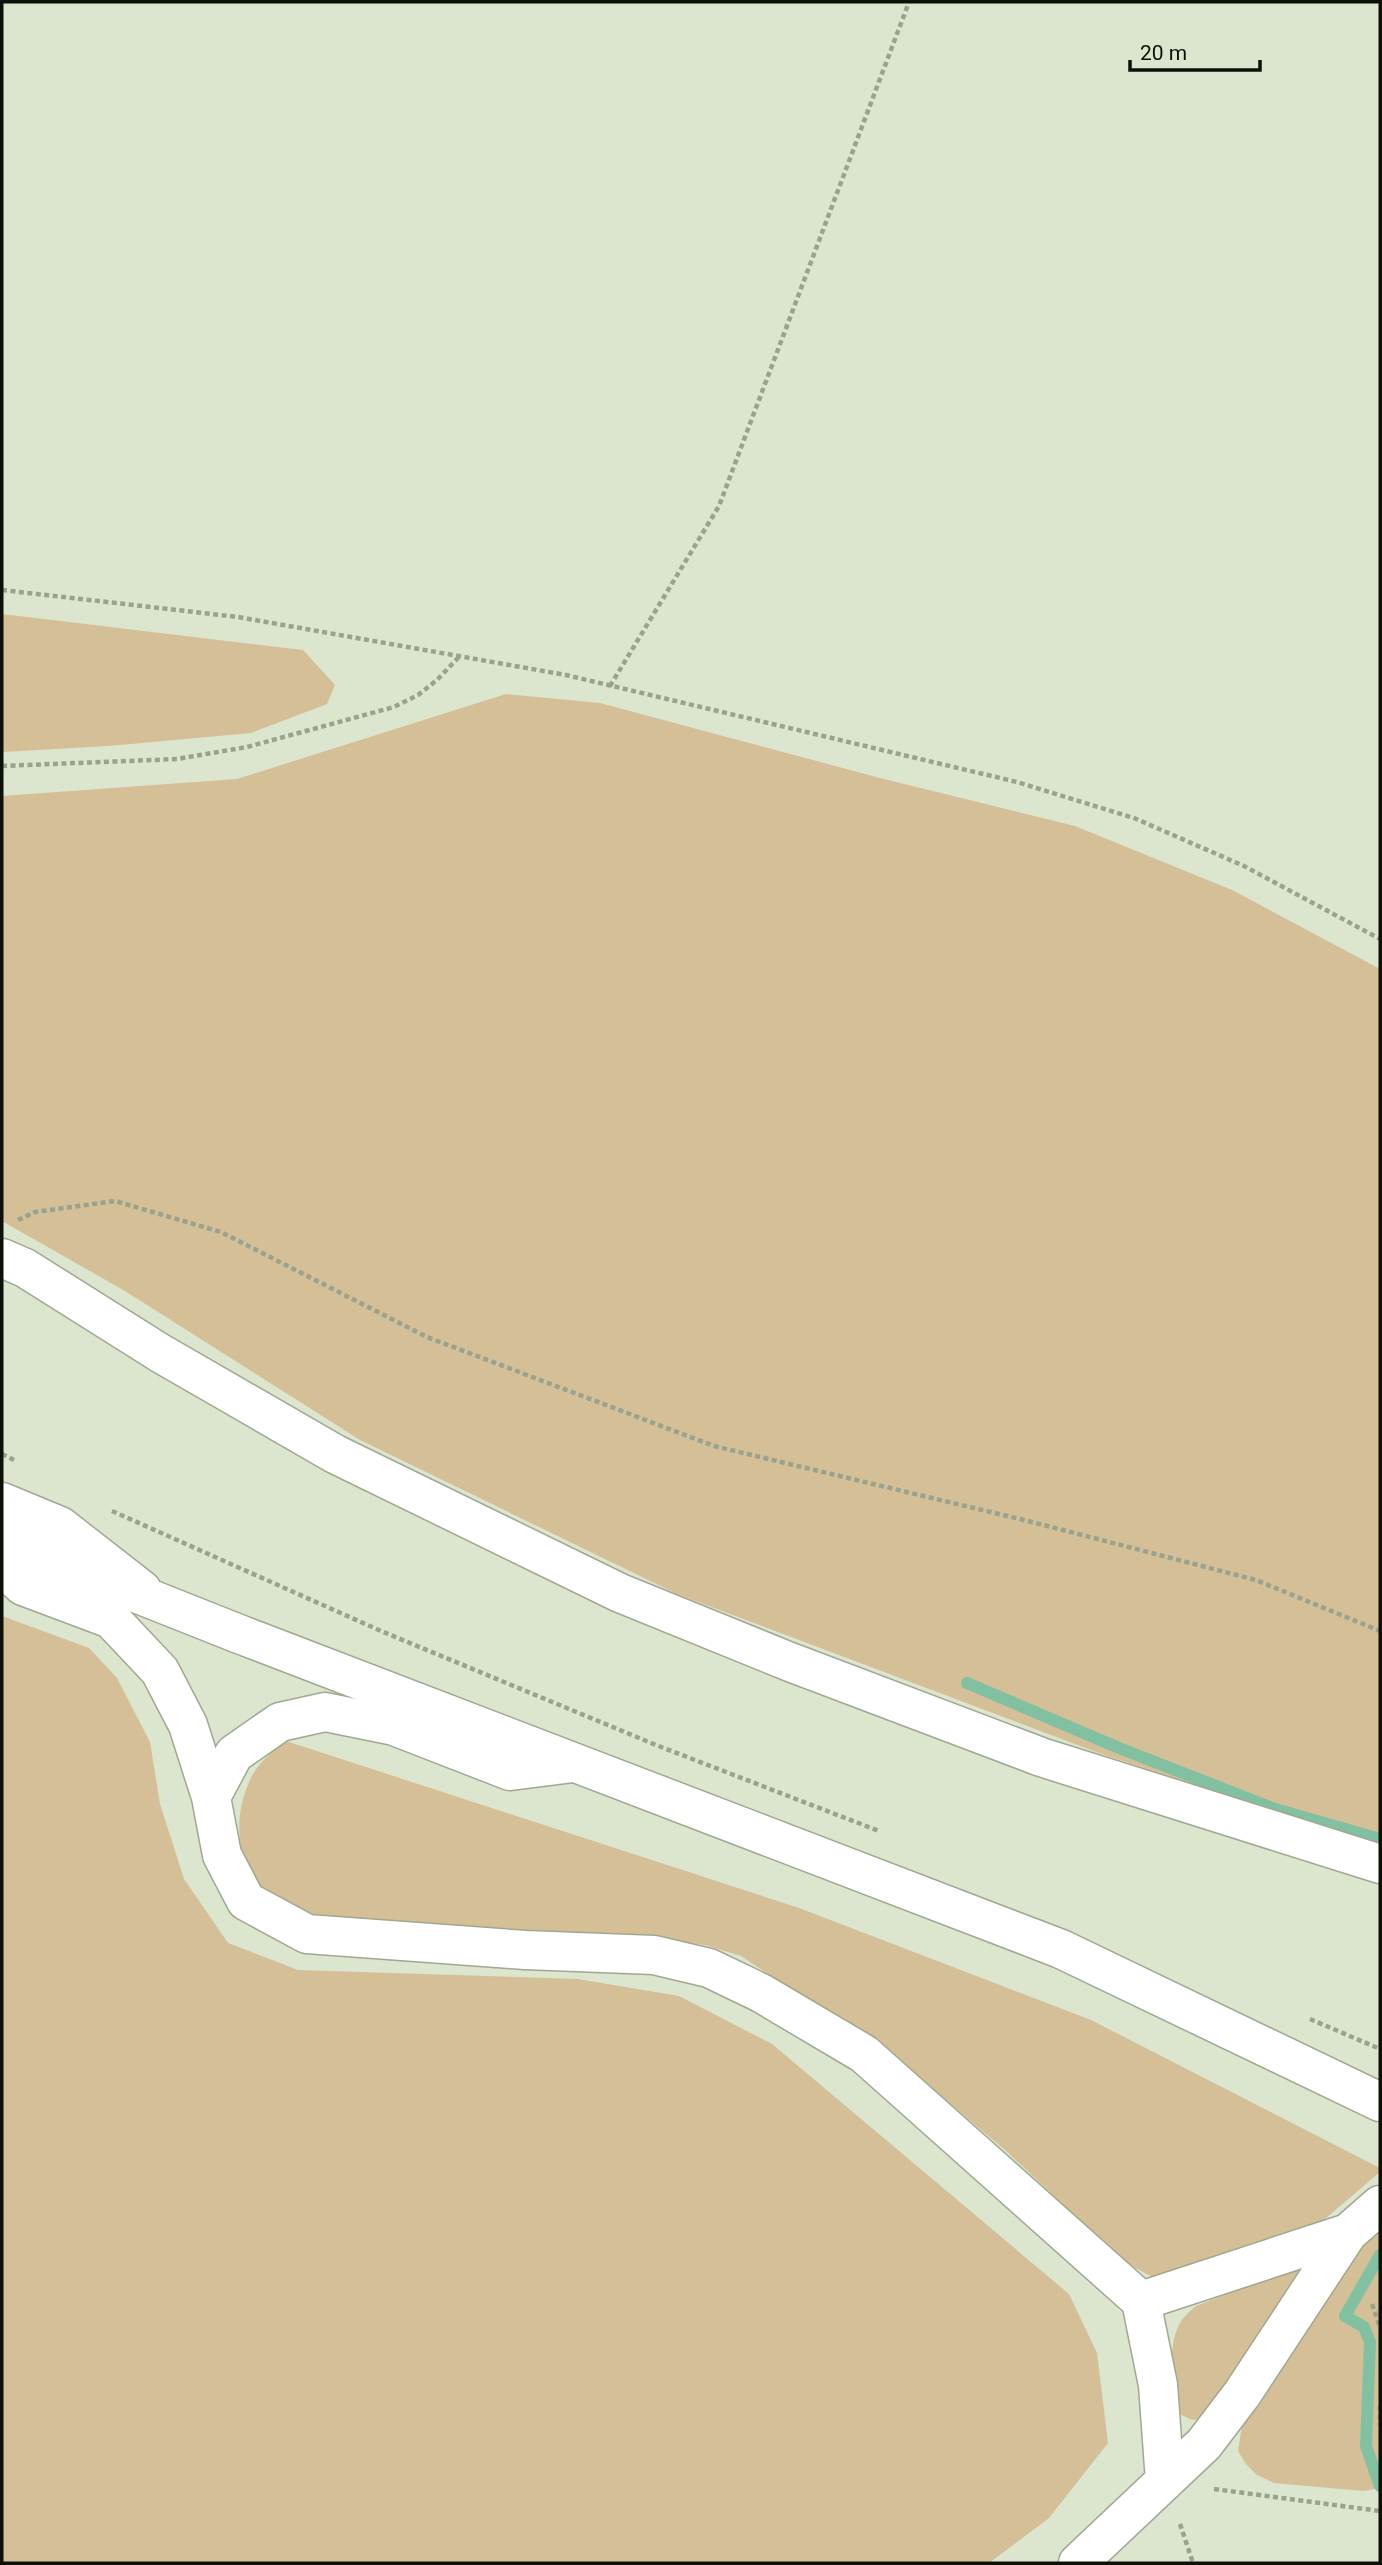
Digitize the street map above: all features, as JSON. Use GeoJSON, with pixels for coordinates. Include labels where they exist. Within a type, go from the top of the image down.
{"type":"FeatureCollection","features":[{"type":"Feature","properties":{"kind":"street"},"geometry":{"type":"LineString","coordinates":[[7,1240],[26,1268],[160,1353],[335,1454],[620,1594],[1041,1757],[1380,1864]]}},
{"type":"Feature","properties":{"kind":"street"},"geometry":{"type":"LineString","coordinates":[[2,1502],[60,1526],[155,1600]]}},
{"type":"Feature","properties":{"kind":"street"},"geometry":{"type":"LineString","coordinates":[[2,1540],[573,1763],[1061,1948],[1368,2096]]}},
{"type":"Feature","properties":{"kind":"street"},"geometry":{"type":"LineString","coordinates":[[2,1567],[23,1586],[111,1619],[160,1671],[188,1725],[211,1797],[222,1855],[246,1901],[307,1934],[525,1950],[654,1955],[709,1968],[761,1993],[864,2054],[1141,2301],[1158,2385],[1165,2481]]}},
{"type":"Feature","properties":{"kind":"street"},"geometry":{"type":"LineString","coordinates":[[211,1797],[234,1754],[280,1722],[325,1712],[394,1726],[510,1771],[573,1763]]}},
{"type":"Feature","properties":{"kind":"street"},"geometry":{"type":"LineString","coordinates":[[1078,2563],[1204,2444],[1242,2394],[1348,2233],[1380,2205]]}},
{"type":"Feature","properties":{"kind":"street"},"geometry":{"type":"LineString","coordinates":[[1141,2301],[1348,2233]]}},
{"type":"Feature","properties":{"kind":"path"},"geometry":{"type":"LineString","coordinates":[[610,685],[719,506],[909,2]]}},
{"type":"Feature","properties":{"kind":"path"},"geometry":{"type":"LineString","coordinates":[[2,590],[238,617],[566,675],[1017,782],[1134,818],[1244,866],[1380,939]]}},
{"type":"Feature","properties":{"kind":"path"},"geometry":{"type":"LineString","coordinates":[[2,766],[177,759],[247,747],[394,707],[428,688],[459,657]]}},
{"type":"Feature","properties":{"kind":"path"},"geometry":{"type":"LineString","coordinates":[[7,1240],[35,1212],[115,1201],[221,1232],[427,1337],[715,1446],[1024,1520],[1256,1580],[1380,1631]]}},
{"type":"Feature","properties":{"kind":"path"},"geometry":{"type":"LineString","coordinates":[[2,1454],[26,1466]]}},
{"type":"Feature","properties":{"kind":"path"},"geometry":{"type":"LineString","coordinates":[[111,1510],[406,1641],[656,1745],[883,1833]]}},
{"type":"Feature","properties":{"kind":"path"},"geometry":{"type":"LineString","coordinates":[[1304,2016],[1380,2049]]}},
{"type":"Feature","properties":{"kind":"path"},"geometry":{"type":"LineString","coordinates":[[1372,2304],[1380,2326]]}},
{"type":"Feature","properties":{"kind":"path"},"geometry":{"type":"LineString","coordinates":[[1380,2406],[1380,2425]]}},
{"type":"Feature","properties":{"kind":"path"},"geometry":{"type":"LineString","coordinates":[[1165,2481],[1235,2493],[1380,2511]]}},
{"type":"Feature","properties":{"kind":"shaded area"},"geometry":{"type":"Polygon","coordinates":[[[2,614],[303,650],[335,685],[327,704],[251,733],[109,746],[2,752],[2,614]]]}},
{"type":"Feature","properties":{"kind":"shaded area"},"geometry":{"type":"Polygon","coordinates":[[[506,694],[600,703],[880,778],[1075,826],[1232,890],[1380,969],[1380,1846],[1096,1752],[677,1594],[360,1440],[125,1291],[2,1221],[2,796],[237,779],[506,694]]]}},
{"type":"Feature","properties":{"kind":"shaded area"},"geometry":{"type":"Polygon","coordinates":[[[2,1616],[89,1648],[117,1678],[150,1742],[160,1804],[184,1879],[228,1943],[298,1970],[578,1979],[679,1996],[772,2044],[1069,2294],[1097,2353],[1108,2443],[1049,2518],[989,2563],[2,2563],[2,1616]]]}},
{"type":"Feature","properties":{"kind":"shaded area"},"geometry":{"type":"Polygon","coordinates":[[[286,1741],[799,1908],[1091,2020],[1380,2168],[1380,2172],[1312,2230],[1173,2281],[1151,2276],[1127,2264],[1005,2150],[933,2089],[864,2037],[741,1956],[705,1945],[676,1941],[319,1919],[274,1898],[262,1888],[246,1863],[241,1849],[240,1819],[242,1804],[252,1776],[263,1761],[286,1741]]]}},
{"type":"Feature","properties":{"kind":"shaded area"},"geometry":{"type":"Polygon","coordinates":[[[1380,2229],[1380,2488],[1364,2491],[1274,2483],[1257,2475],[1238,2451],[1242,2426],[1262,2387],[1355,2251],[1380,2229]]]}},
{"type":"Feature","properties":{"kind":"shaded area"},"geometry":{"type":"Polygon","coordinates":[[[1298,2267],[1304,2271],[1204,2418],[1197,2420],[1180,2414],[1171,2371],[1175,2336],[1183,2318],[1196,2306],[1298,2267]]]}},
{"type":"Feature","properties":{"kind":"waterway"},"geometry":{"type":"LineString","coordinates":[[967,1683],[1119,1748],[1275,1809],[1380,1839]]}},
{"type":"Feature","properties":{"kind":"waterway"},"geometry":{"type":"LineString","coordinates":[[1380,2255],[1345,2316],[1364,2327],[1370,2342],[1366,2446],[1380,2486]]}}]}
